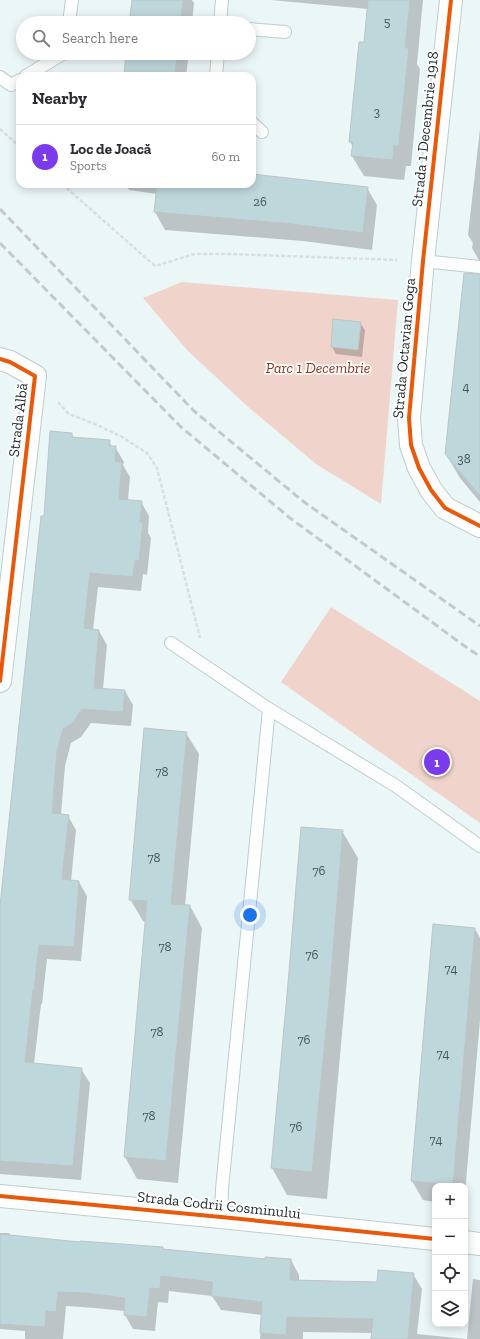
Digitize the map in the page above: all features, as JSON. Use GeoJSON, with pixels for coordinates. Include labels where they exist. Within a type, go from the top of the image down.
{"type":"FeatureCollection","features":[{"type":"Feature","properties":{"kind":"street","name":"Strada 1 Decembrie 1918"},"geometry":{"type":"LineString","coordinates":[[423,261],[451,0]]}},
{"type":"Feature","properties":{"kind":"street","name":"Strada Octavian Goga"},"geometry":{"type":"LineString","coordinates":[[423,261],[408,418],[411,445],[418,468],[430,490],[445,508],[480,526]]}},
{"type":"Feature","properties":{"kind":"street"},"geometry":{"type":"LineString","coordinates":[[0,359],[10,362],[36,376]]}},
{"type":"Feature","properties":{"kind":"street","name":"Strada Albă"},"geometry":{"type":"LineString","coordinates":[[0,681],[36,376]]}},
{"type":"Feature","properties":{"kind":"street","name":"Strada Codrii Cosminului"},"geometry":{"type":"LineString","coordinates":[[0,1196],[220,1216],[432,1239]]}},
{"type":"Feature","properties":{"kind":"street"},"geometry":{"type":"LineString","coordinates":[[468,1242],[480,1244]]}},
{"type":"Feature","properties":{"kind":"lane"},"geometry":{"type":"LineString","coordinates":[[70,16],[72,0]]}},
{"type":"Feature","properties":{"kind":"lane"},"geometry":{"type":"LineString","coordinates":[[221,16],[222,0]]}},
{"type":"Feature","properties":{"kind":"lane"},"geometry":{"type":"LineString","coordinates":[[256,29],[285,32]]}},
{"type":"Feature","properties":{"kind":"lane"},"geometry":{"type":"LineString","coordinates":[[33,72],[52,60]]}},
{"type":"Feature","properties":{"kind":"lane"},"geometry":{"type":"LineString","coordinates":[[216,72],[217,60]]}},
{"type":"Feature","properties":{"kind":"lane"},"geometry":{"type":"LineString","coordinates":[[0,77],[16,85]]}},
{"type":"Feature","properties":{"kind":"lane"},"geometry":{"type":"LineString","coordinates":[[256,127],[262,132]]}},
{"type":"Feature","properties":{"kind":"lane","name":"Strada Octavian Goga"},"geometry":{"type":"LineString","coordinates":[[423,261],[480,267]]}},
{"type":"Feature","properties":{"kind":"lane"},"geometry":{"type":"LineString","coordinates":[[171,643],[269,709],[396,786],[480,846]]}},
{"type":"Feature","properties":{"kind":"lane"},"geometry":{"type":"LineString","coordinates":[[220,1216],[269,709]]}},
{"type":"Feature","properties":{"kind":"path"},"geometry":{"type":"LineString","coordinates":[[0,129],[16,143]]}},
{"type":"Feature","properties":{"kind":"path"},"geometry":{"type":"LineString","coordinates":[[67,188],[155,266],[194,254],[423,261]]}},
{"type":"Feature","properties":{"kind":"path"},"geometry":{"type":"LineString","coordinates":[[36,376],[69,414],[122,437],[147,453],[157,468],[207,667]]}},
{"type":"Feature","properties":{"kind":"green space","name":"Parc 1 Decembrie"},"geometry":{"type":"Polygon","coordinates":[[[182,282],[398,300],[381,504],[316,464],[246,405],[187,350],[143,298],[182,282]]]}},
{"type":"Feature","properties":{"kind":"green space"},"geometry":{"type":"Polygon","coordinates":[[[331,607],[480,701],[480,823],[281,682],[331,607]]]}},
{"type":"Feature","properties":{"kind":"building"},"geometry":{"type":"Polygon","coordinates":[[[132,0],[183,0],[182,16],[130,16],[132,0]]]}},
{"type":"Feature","properties":{"kind":"building"},"geometry":{"type":"Polygon","coordinates":[[[368,0],[410,0],[405,48],[409,48],[399,146],[394,145],[393,160],[351,156],[353,142],[349,142],[359,42],[364,42],[368,0]]]}},
{"type":"Feature","properties":{"kind":"building"},"geometry":{"type":"Polygon","coordinates":[[[125,60],[176,60],[175,72],[124,72],[125,60]]]}},
{"type":"Feature","properties":{"kind":"building"},"geometry":{"type":"Polygon","coordinates":[[[256,174],[368,187],[363,233],[292,224],[154,212],[157,188],[256,188],[256,174]]]}},
{"type":"Feature","properties":{"kind":"building"},"geometry":{"type":"Polygon","coordinates":[[[464,273],[480,274],[480,496],[445,454],[464,273]]]}},
{"type":"Feature","properties":{"kind":"building"},"geometry":{"type":"Polygon","coordinates":[[[333,319],[361,322],[358,350],[331,347],[333,319]]]}},
{"type":"Feature","properties":{"kind":"building"},"geometry":{"type":"Polygon","coordinates":[[[50,431],[72,433],[72,437],[110,440],[109,446],[116,446],[115,461],[122,462],[119,499],[142,501],[140,522],[143,523],[139,561],[135,560],[133,577],[90,573],[84,628],[99,630],[94,688],[125,690],[123,712],[82,709],[73,722],[63,729],[57,751],[52,813],[69,815],[62,879],[79,881],[74,947],[39,945],[25,1062],[82,1068],[73,1166],[0,1161],[0,906],[41,516],[44,516],[50,431]]]}},
{"type":"Feature","properties":{"kind":"building"},"geometry":{"type":"Polygon","coordinates":[[[144,728],[187,732],[171,904],[190,905],[166,1161],[124,1157],[147,901],[129,900],[144,728]]]}},
{"type":"Feature","properties":{"kind":"building"},"geometry":{"type":"Polygon","coordinates":[[[301,827],[343,830],[329,999],[312,1172],[271,1168],[301,827]]]}},
{"type":"Feature","properties":{"kind":"building"},"geometry":{"type":"Polygon","coordinates":[[[433,924],[475,928],[453,1183],[411,1181],[433,924]]]}},
{"type":"Feature","properties":{"kind":"building"},"geometry":{"type":"Polygon","coordinates":[[[0,1234],[80,1242],[163,1247],[163,1249],[265,1259],[265,1257],[291,1259],[290,1280],[377,1282],[378,1270],[414,1273],[408,1339],[371,1339],[373,1319],[287,1317],[286,1335],[260,1333],[262,1302],[211,1296],[213,1282],[161,1276],[160,1289],[150,1288],[147,1317],[124,1315],[125,1298],[86,1293],[58,1292],[56,1312],[46,1311],[45,1327],[0,1324],[0,1234]]]}},
{"type":"Feature","properties":{"kind":"railway"},"geometry":{"type":"LineString","coordinates":[[0,209],[194,411],[304,502],[480,626]]}},
{"type":"Feature","properties":{"kind":"railway"},"geometry":{"type":"LineString","coordinates":[[0,243],[181,427],[290,518],[480,656]]}},
{"type":"Feature","properties":{"kind":"cycle path"},"geometry":{"type":"LineString","coordinates":[[451,0],[423,261],[409,418],[411,445],[419,468],[431,490],[445,508],[480,526]]}},
{"type":"Feature","properties":{"kind":"cycle path"},"geometry":{"type":"LineString","coordinates":[[0,359],[10,362],[35,376],[0,681]]}},
{"type":"Feature","properties":{"kind":"cycle path"},"geometry":{"type":"LineString","coordinates":[[0,1196],[432,1239]]}},
{"type":"Feature","properties":{"kind":"place","name":"Loc de Joacă"},"geometry":{"type":"Point","coordinates":[437,762]}}]}
